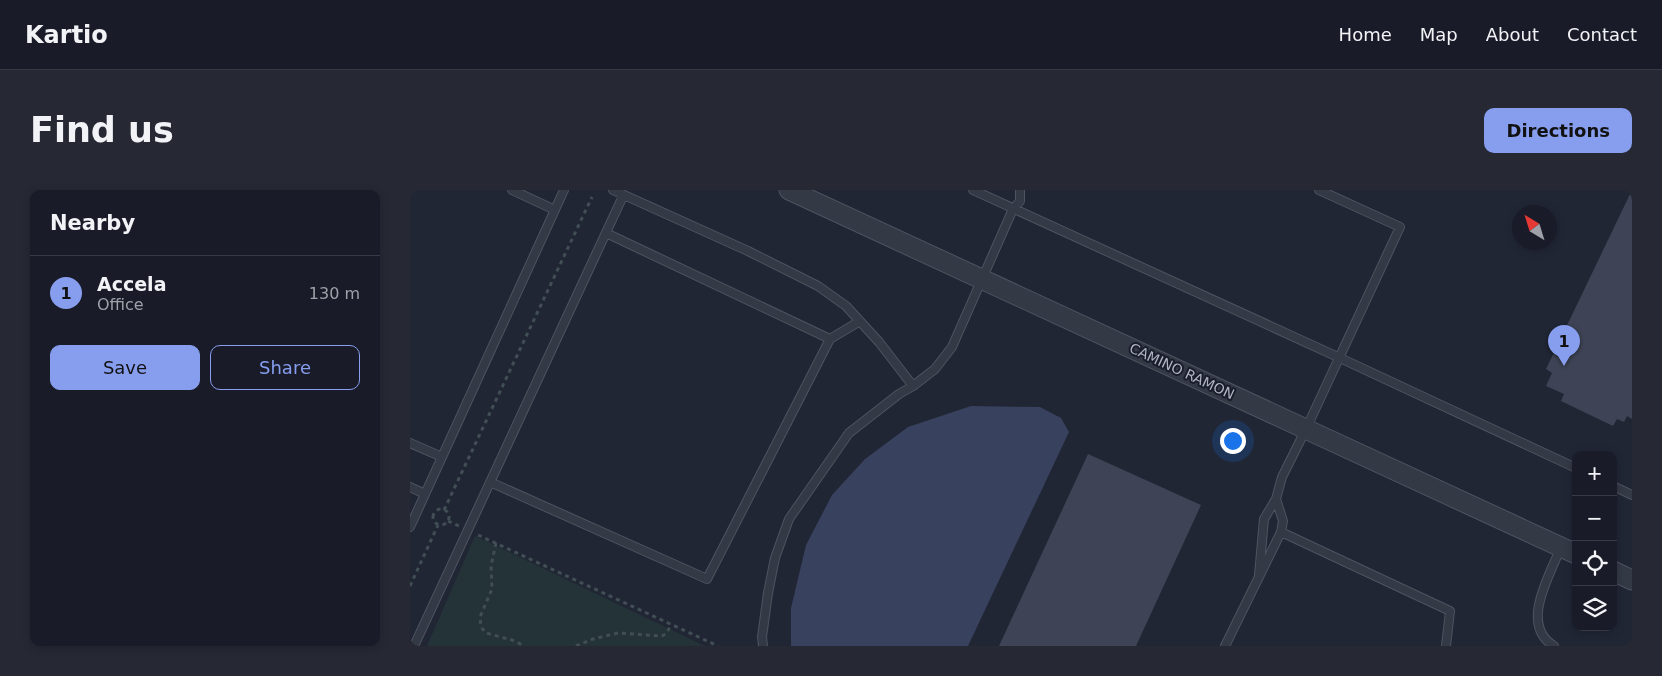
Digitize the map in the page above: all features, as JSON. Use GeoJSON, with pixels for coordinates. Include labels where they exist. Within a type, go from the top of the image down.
{"type":"FeatureCollection","features":[{"type":"Feature","properties":{"kind":"street","name":"CAMINO RAMON"},"geometry":{"type":"LineString","coordinates":[[789,190],[1568,551]]}},
{"type":"Feature","properties":{"kind":"lane"},"geometry":{"type":"LineString","coordinates":[[512,190],[555,210]]}},
{"type":"Feature","properties":{"kind":"lane"},"geometry":{"type":"LineString","coordinates":[[411,521],[564,190]]}},
{"type":"Feature","properties":{"kind":"lane"},"geometry":{"type":"LineString","coordinates":[[613,190],[748,251],[818,286],[846,306],[879,342],[913,386]]}},
{"type":"Feature","properties":{"kind":"lane"},"geometry":{"type":"LineString","coordinates":[[973,190],[1572,466]]}},
{"type":"Feature","properties":{"kind":"lane"},"geometry":{"type":"LineString","coordinates":[[763,646],[762,637],[768,593],[775,558],[789,519],[849,433],[935,369],[952,347],[1013,209],[1020,201],[1020,190]]}},
{"type":"Feature","properties":{"kind":"lane"},"geometry":{"type":"LineString","coordinates":[[1259,575],[1264,519],[1276,499],[1282,477],[1340,358],[1400,227],[1318,190]]}},
{"type":"Feature","properties":{"kind":"lane"},"geometry":{"type":"LineString","coordinates":[[414,646],[624,196]]}},
{"type":"Feature","properties":{"kind":"lane"},"geometry":{"type":"LineString","coordinates":[[606,233],[830,339]]}},
{"type":"Feature","properties":{"kind":"lane"},"geometry":{"type":"LineString","coordinates":[[490,482],[707,580],[830,339],[860,321]]}},
{"type":"Feature","properties":{"kind":"lane"},"geometry":{"type":"LineString","coordinates":[[410,443],[442,457]]}},
{"type":"Feature","properties":{"kind":"lane"},"geometry":{"type":"LineString","coordinates":[[410,487],[425,494]]}},
{"type":"Feature","properties":{"kind":"lane"},"geometry":{"type":"LineString","coordinates":[[1617,488],[1632,495]]}},
{"type":"Feature","properties":{"kind":"lane"},"geometry":{"type":"LineString","coordinates":[[1225,646],[1281,532],[1283,521],[1276,499]]}},
{"type":"Feature","properties":{"kind":"lane"},"geometry":{"type":"LineString","coordinates":[[1281,532],[1450,611],[1446,646]]}},
{"type":"Feature","properties":{"kind":"lane"},"geometry":{"type":"LineString","coordinates":[[1554,646],[1546,641],[1538,624],[1538,607],[1568,551]]}},
{"type":"Feature","properties":{"kind":"path"},"geometry":{"type":"LineString","coordinates":[[444,510],[592,197]]}},
{"type":"Feature","properties":{"kind":"path"},"geometry":{"type":"LineString","coordinates":[[438,525],[434,522],[433,515],[439,509],[444,510],[449,516],[448,521]]}},
{"type":"Feature","properties":{"kind":"path"},"geometry":{"type":"LineString","coordinates":[[448,521],[718,646]]}},
{"type":"Feature","properties":{"kind":"path"},"geometry":{"type":"LineString","coordinates":[[438,525],[448,521]]}},
{"type":"Feature","properties":{"kind":"path"},"geometry":{"type":"LineString","coordinates":[[410,586],[438,525]]}},
{"type":"Feature","properties":{"kind":"path"},"geometry":{"type":"LineString","coordinates":[[496,543],[492,566],[492,589],[480,617],[481,627],[486,633],[512,640],[525,646]]}},
{"type":"Feature","properties":{"kind":"path"},"geometry":{"type":"LineString","coordinates":[[576,646],[593,639],[618,633],[662,636],[668,633],[671,624]]}},
{"type":"Feature","properties":{"kind":"shaded area"},"geometry":{"type":"Polygon","coordinates":[[[475,536],[490,543],[705,646],[427,646],[475,536]]]}},
{"type":"Feature","properties":{"kind":"water"},"geometry":{"type":"Polygon","coordinates":[[[971,406],[1040,407],[1061,418],[1069,432],[968,646],[791,646],[791,608],[806,545],[832,495],[865,459],[908,427],[971,406]]]}},
{"type":"Feature","properties":{"kind":"building"},"geometry":{"type":"Polygon","coordinates":[[[1632,190],[1632,419],[1627,416],[1624,422],[1617,419],[1613,426],[1561,401],[1564,394],[1546,386],[1552,373],[1546,369],[1632,190]]]}},
{"type":"Feature","properties":{"kind":"building"},"geometry":{"type":"Polygon","coordinates":[[[1088,454],[1201,505],[1136,646],[999,646],[1088,454]]]}},
{"type":"Feature","properties":{"kind":"place","name":"Accela"},"geometry":{"type":"Point","coordinates":[1564,366]}}]}
